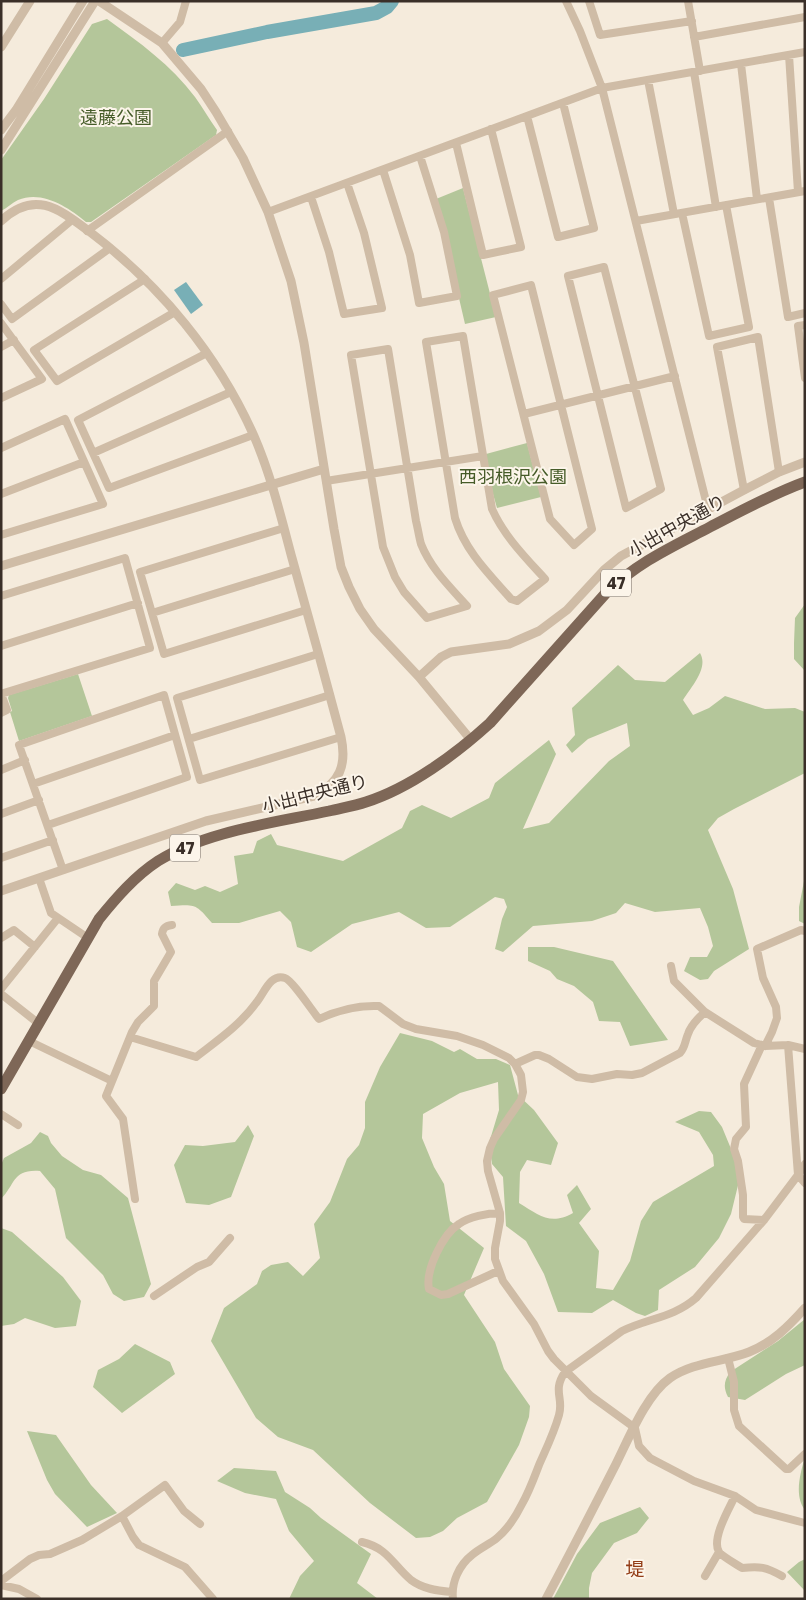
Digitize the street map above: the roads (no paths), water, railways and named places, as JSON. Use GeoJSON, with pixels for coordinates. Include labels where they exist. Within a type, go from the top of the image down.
{"type":"FeatureCollection","features":[{"type":"Feature","properties":{"kind":"main road","name":"小出中央通り"},"geometry":{"type":"LineString","coordinates":[[1,1089],[99,919],[114,900],[137,877],[159,861],[193,843],[236,831],[364,803],[389,794],[429,770],[471,740],[490,723],[606,593],[622,578],[653,557],[766,498],[805,482]]}},
{"type":"Feature","properties":{"kind":"street"},"geometry":{"type":"LineString","coordinates":[[1,47],[30,1]]}},
{"type":"Feature","properties":{"kind":"street"},"geometry":{"type":"LineString","coordinates":[[1,130],[16,110],[84,1]]}},
{"type":"Feature","properties":{"kind":"street"},"geometry":{"type":"LineString","coordinates":[[1,150],[97,1],[162,43],[201,89],[247,165],[268,212],[283,254],[298,311],[341,568],[360,609],[374,629],[419,677],[471,740]]}},
{"type":"Feature","properties":{"kind":"street"},"geometry":{"type":"LineString","coordinates":[[162,43],[180,22],[186,1]]}},
{"type":"Feature","properties":{"kind":"street"},"geometry":{"type":"LineString","coordinates":[[566,1],[580,30],[602,88],[708,509]]}},
{"type":"Feature","properties":{"kind":"street"},"geometry":{"type":"LineString","coordinates":[[590,1],[600,35],[692,21]]}},
{"type":"Feature","properties":{"kind":"street"},"geometry":{"type":"LineString","coordinates":[[688,1],[716,207]]}},
{"type":"Feature","properties":{"kind":"street"},"geometry":{"type":"LineString","coordinates":[[694,37],[805,18]]}},
{"type":"Feature","properties":{"kind":"street"},"geometry":{"type":"LineString","coordinates":[[268,212],[602,88],[805,52]]}},
{"type":"Feature","properties":{"kind":"street"},"geometry":{"type":"LineString","coordinates":[[636,221],[801,192],[789,55]]}},
{"type":"Feature","properties":{"kind":"street"},"geometry":{"type":"LineString","coordinates":[[741,64],[758,200]]}},
{"type":"Feature","properties":{"kind":"street"},"geometry":{"type":"LineString","coordinates":[[648,80],[678,214],[709,336],[749,327],[726,205]]}},
{"type":"Feature","properties":{"kind":"street"},"geometry":{"type":"LineString","coordinates":[[527,116],[558,237],[594,228],[563,103]]}},
{"type":"Feature","properties":{"kind":"street"},"geometry":{"type":"LineString","coordinates":[[456,143],[483,255],[521,247],[492,130]]}},
{"type":"Feature","properties":{"kind":"street"},"geometry":{"type":"LineString","coordinates":[[87,231],[228,131]]}},
{"type":"Feature","properties":{"kind":"street"},"geometry":{"type":"LineString","coordinates":[[384,170],[410,255],[419,303],[457,296],[444,232],[420,156]]}},
{"type":"Feature","properties":{"kind":"street"},"geometry":{"type":"LineString","coordinates":[[311,197],[344,314],[382,308],[364,233],[347,183]]}},
{"type":"Feature","properties":{"kind":"street"},"geometry":{"type":"LineString","coordinates":[[768,198],[788,317],[805,313]]}},
{"type":"Feature","properties":{"kind":"street"},"geometry":{"type":"LineString","coordinates":[[1,221],[19,208],[29,204],[50,206],[72,220],[110,248],[145,279],[175,312],[207,353],[231,392],[253,435],[271,484],[330,695],[341,737],[344,759],[341,771],[335,781],[326,790],[314,796],[206,821],[1,891]]}},
{"type":"Feature","properties":{"kind":"street"},"geometry":{"type":"LineString","coordinates":[[1,279],[72,220]]}},
{"type":"Feature","properties":{"kind":"street"},"geometry":{"type":"LineString","coordinates":[[1,304],[12,319],[110,248]]}},
{"type":"Feature","properties":{"kind":"street"},"geometry":{"type":"LineString","coordinates":[[604,267],[635,386],[661,489],[626,508],[568,276],[604,267]]}},
{"type":"Feature","properties":{"kind":"street"},"geometry":{"type":"LineString","coordinates":[[145,279],[34,350],[57,381],[175,312]]}},
{"type":"Feature","properties":{"kind":"street"},"geometry":{"type":"LineString","coordinates":[[531,285],[592,529],[574,545],[550,519],[524,414],[493,295],[531,285]]}},
{"type":"Feature","properties":{"kind":"street"},"geometry":{"type":"LineString","coordinates":[[1,323],[42,379],[1,398]]}},
{"type":"Feature","properties":{"kind":"street"},"geometry":{"type":"LineString","coordinates":[[805,325],[798,326],[805,378]]}},
{"type":"Feature","properties":{"kind":"street"},"geometry":{"type":"LineString","coordinates":[[463,336],[490,500],[498,522],[507,536],[545,579],[517,600],[511,599],[475,558],[459,533],[445,462],[426,342],[463,336]]}},
{"type":"Feature","properties":{"kind":"street"},"geometry":{"type":"LineString","coordinates":[[744,490],[717,347],[758,337],[779,472]]}},
{"type":"Feature","properties":{"kind":"street"},"geometry":{"type":"LineString","coordinates":[[1,347],[14,340]]}},
{"type":"Feature","properties":{"kind":"street"},"geometry":{"type":"LineString","coordinates":[[388,348],[408,468],[421,544],[441,578],[468,606],[427,618],[404,592],[388,562],[379,530],[351,355],[388,348]]}},
{"type":"Feature","properties":{"kind":"street"},"geometry":{"type":"LineString","coordinates":[[207,353],[78,420],[109,488],[253,435]]}},
{"type":"Feature","properties":{"kind":"street"},"geometry":{"type":"LineString","coordinates":[[524,414],[675,376]]}},
{"type":"Feature","properties":{"kind":"street"},"geometry":{"type":"LineString","coordinates":[[93,453],[231,392]]}},
{"type":"Feature","properties":{"kind":"street"},"geometry":{"type":"LineString","coordinates":[[1,448],[65,419],[103,504],[1,535]]}},
{"type":"Feature","properties":{"kind":"street"},"geometry":{"type":"LineString","coordinates":[[326,482],[483,456]]}},
{"type":"Feature","properties":{"kind":"street"},"geometry":{"type":"LineString","coordinates":[[1,494],[84,462]]}},
{"type":"Feature","properties":{"kind":"street"},"geometry":{"type":"LineString","coordinates":[[419,677],[441,657],[451,652],[509,644],[539,631],[567,610],[604,570],[621,556],[779,472],[805,462]]}},
{"type":"Feature","properties":{"kind":"street"},"geometry":{"type":"LineString","coordinates":[[1,566],[324,468]]}},
{"type":"Feature","properties":{"kind":"street"},"geometry":{"type":"LineString","coordinates":[[284,528],[140,572],[164,654],[306,610]]}},
{"type":"Feature","properties":{"kind":"street"},"geometry":{"type":"LineString","coordinates":[[1,596],[125,558],[150,648],[1,694],[7,710],[1,713]]}},
{"type":"Feature","properties":{"kind":"street"},"geometry":{"type":"LineString","coordinates":[[152,613],[295,569]]}},
{"type":"Feature","properties":{"kind":"street"},"geometry":{"type":"LineString","coordinates":[[1,646],[138,603]]}},
{"type":"Feature","properties":{"kind":"street"},"geometry":{"type":"LineString","coordinates":[[318,654],[177,698],[188,739],[200,780],[341,737]]}},
{"type":"Feature","properties":{"kind":"street"},"geometry":{"type":"LineString","coordinates":[[48,825],[187,777],[164,695],[19,745],[63,870]]}},
{"type":"Feature","properties":{"kind":"street"},"geometry":{"type":"LineString","coordinates":[[188,739],[330,695]]}},
{"type":"Feature","properties":{"kind":"street"},"geometry":{"type":"LineString","coordinates":[[33,784],[175,735]]}},
{"type":"Feature","properties":{"kind":"street"},"geometry":{"type":"LineString","coordinates":[[1,770],[25,760]]}},
{"type":"Feature","properties":{"kind":"street"},"geometry":{"type":"LineString","coordinates":[[1,814],[39,800]]}},
{"type":"Feature","properties":{"kind":"street"},"geometry":{"type":"LineString","coordinates":[[1,858],[53,840]]}},
{"type":"Feature","properties":{"kind":"street"},"geometry":{"type":"LineString","coordinates":[[39,878],[51,913],[88,938]]}},
{"type":"Feature","properties":{"kind":"street"},"geometry":{"type":"LineString","coordinates":[[1,989],[58,918]]}},
{"type":"Feature","properties":{"kind":"street"},"geometry":{"type":"LineString","coordinates":[[135,1199],[123,1119],[106,1096],[138,1022],[154,1006],[154,981],[171,952],[162,934],[166,926],[172,925]]}},
{"type":"Feature","properties":{"kind":"street"},"geometry":{"type":"LineString","coordinates":[[1,938],[14,930],[35,947]]}},
{"type":"Feature","properties":{"kind":"street"},"geometry":{"type":"LineString","coordinates":[[764,1220],[744,1219],[743,1217],[744,1195],[734,1149],[736,1139],[746,1127],[744,1084],[776,1018],[776,1007],[763,978],[757,950],[801,930],[805,931]]}},
{"type":"Feature","properties":{"kind":"street"},"geometry":{"type":"LineString","coordinates":[[672,966],[674,981],[705,1012],[737,1033],[763,1046],[788,1045],[805,1049]]}},
{"type":"Feature","properties":{"kind":"street"},"geometry":{"type":"LineString","coordinates":[[130,1037],[196,1057],[236,1027],[256,1004],[273,979],[279,976],[288,979],[319,1020],[337,1011],[349,1008],[379,1006],[403,1024],[416,1030],[457,1036],[509,1058],[521,1075],[523,1092],[516,1109],[494,1139],[487,1161],[500,1214],[495,1248],[498,1271],[503,1281],[534,1324],[548,1351],[565,1372],[591,1396],[635,1428],[640,1446],[650,1458],[694,1481],[735,1496],[756,1510],[805,1523]]}},
{"type":"Feature","properties":{"kind":"street"},"geometry":{"type":"LineString","coordinates":[[1,994],[38,1024]]}},
{"type":"Feature","properties":{"kind":"street"},"geometry":{"type":"LineString","coordinates":[[515,1064],[539,1055],[549,1059],[571,1074],[584,1079],[617,1074],[632,1075],[642,1073],[680,1054],[688,1032],[705,1012]]}},
{"type":"Feature","properties":{"kind":"street"},"geometry":{"type":"LineString","coordinates":[[29,1041],[112,1081]]}},
{"type":"Feature","properties":{"kind":"street"},"geometry":{"type":"LineString","coordinates":[[788,1045],[798,1175],[805,1183]]}},
{"type":"Feature","properties":{"kind":"street"},"geometry":{"type":"LineString","coordinates":[[1,1114],[18,1125]]}},
{"type":"Feature","properties":{"kind":"street"},"geometry":{"type":"LineString","coordinates":[[362,1542],[383,1550],[411,1580],[423,1587],[452,1595],[460,1569],[465,1561],[472,1554],[498,1538],[522,1504],[556,1427],[560,1412],[558,1390],[560,1380],[565,1372],[622,1331],[676,1312],[696,1298],[764,1220],[805,1164]]}},
{"type":"Feature","properties":{"kind":"street"},"geometry":{"type":"LineString","coordinates":[[498,1271],[448,1294],[435,1293],[429,1289],[430,1269],[446,1236],[457,1225],[466,1220],[492,1213],[500,1214]]}},
{"type":"Feature","properties":{"kind":"street"},"geometry":{"type":"LineString","coordinates":[[154,1296],[197,1267],[209,1262],[230,1238]]}},
{"type":"Feature","properties":{"kind":"street"},"geometry":{"type":"LineString","coordinates":[[546,1599],[651,1398],[668,1380],[678,1373],[692,1367],[747,1353],[763,1346],[781,1333],[805,1308]]}},
{"type":"Feature","properties":{"kind":"street"},"geometry":{"type":"LineString","coordinates":[[728,1358],[734,1382],[734,1410],[739,1426],[786,1469],[789,1469],[805,1454]]}},
{"type":"Feature","properties":{"kind":"street"},"geometry":{"type":"LineString","coordinates":[[1,1581],[30,1559],[39,1555],[50,1554],[82,1540],[122,1516],[165,1485],[184,1511],[200,1524]]}},
{"type":"Feature","properties":{"kind":"street"},"geometry":{"type":"LineString","coordinates":[[705,1576],[719,1552],[718,1533],[735,1496]]}},
{"type":"Feature","properties":{"kind":"street"},"geometry":{"type":"LineString","coordinates":[[122,1516],[133,1537],[140,1545],[185,1567],[213,1599]]}},
{"type":"Feature","properties":{"kind":"street"},"geometry":{"type":"LineString","coordinates":[[719,1552],[742,1568],[758,1566],[768,1568],[782,1576]]}},
{"type":"Feature","properties":{"kind":"street"},"geometry":{"type":"LineString","coordinates":[[1,1586],[19,1589],[37,1599]]}},
{"type":"Feature","properties":{"kind":"water"},"geometry":{"type":"Polygon","coordinates":[[[186,282],[203,305],[191,314],[174,290],[186,282]]]}},
{"type":"Feature","properties":{"kind":"waterway"},"geometry":{"type":"LineString","coordinates":[[183,50],[267,32],[376,13],[387,7],[392,1]]}},
{"type":"Feature","properties":{"kind":"district","name":"堤"},"geometry":{"type":"Point","coordinates":[635,1569]}},
{"type":"Feature","properties":{"kind":"park label","name":"遠藤公園"},"geometry":{"type":"Point","coordinates":[116,118]}},
{"type":"Feature","properties":{"kind":"park label","name":"西羽根沢公園"},"geometry":{"type":"Point","coordinates":[513,477]}}]}
